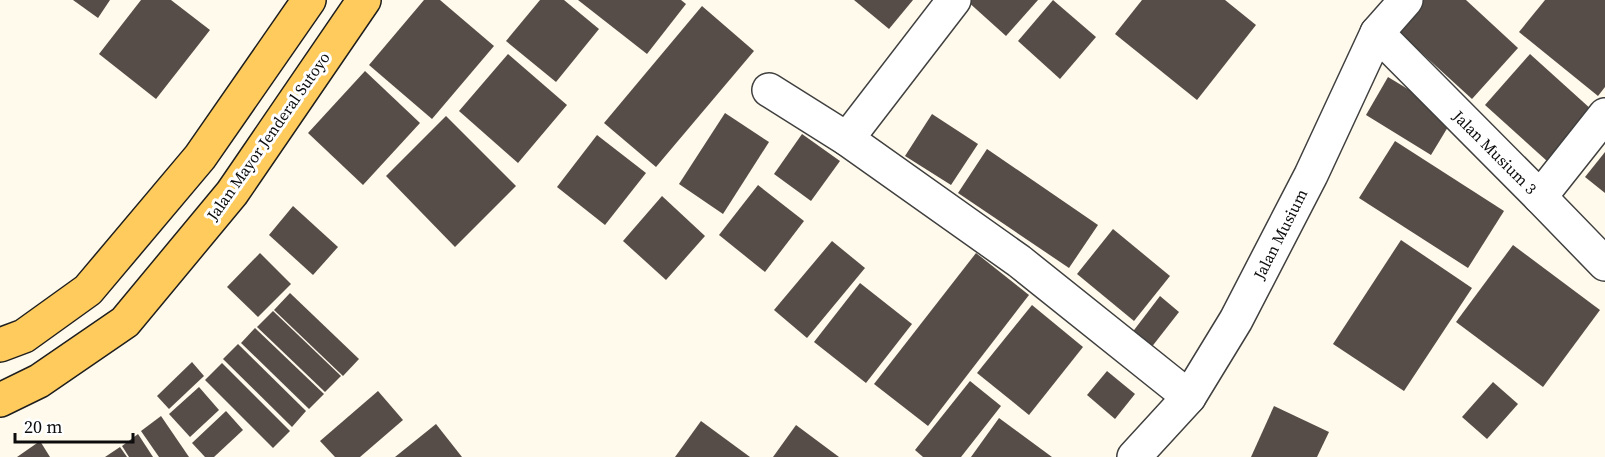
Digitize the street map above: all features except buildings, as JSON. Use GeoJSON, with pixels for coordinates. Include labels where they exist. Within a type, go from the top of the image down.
{"type":"FeatureCollection","features":[{"type":"Feature","properties":{"kind":"main road"},"geometry":{"type":"LineString","coordinates":[[0,345],[24,336],[88,290],[200,157],[309,0]]}},
{"type":"Feature","properties":{"kind":"main road","name":"Jalan Mayor Jenderal Sutoyo"},"geometry":{"type":"LineString","coordinates":[[0,400],[39,381],[125,322],[232,193],[364,0]]}},
{"type":"Feature","properties":{"kind":"street"},"geometry":{"type":"LineString","coordinates":[[847,139],[954,0]]}},
{"type":"Feature","properties":{"kind":"street","name":"Jalan Musium"},"geometry":{"type":"LineString","coordinates":[[1134,457],[1189,397],[1236,320],[1311,175],[1377,33],[1406,0]]}},
{"type":"Feature","properties":{"kind":"street","name":"Jalan Musium 3"},"geometry":{"type":"LineString","coordinates":[[1377,33],[1540,197],[1605,115]]}},
{"type":"Feature","properties":{"kind":"street"},"geometry":{"type":"LineString","coordinates":[[769,90],[847,139],[1019,261],[1189,397]]}},
{"type":"Feature","properties":{"kind":"street"},"geometry":{"type":"LineString","coordinates":[[1540,197],[1605,264]]}}]}
